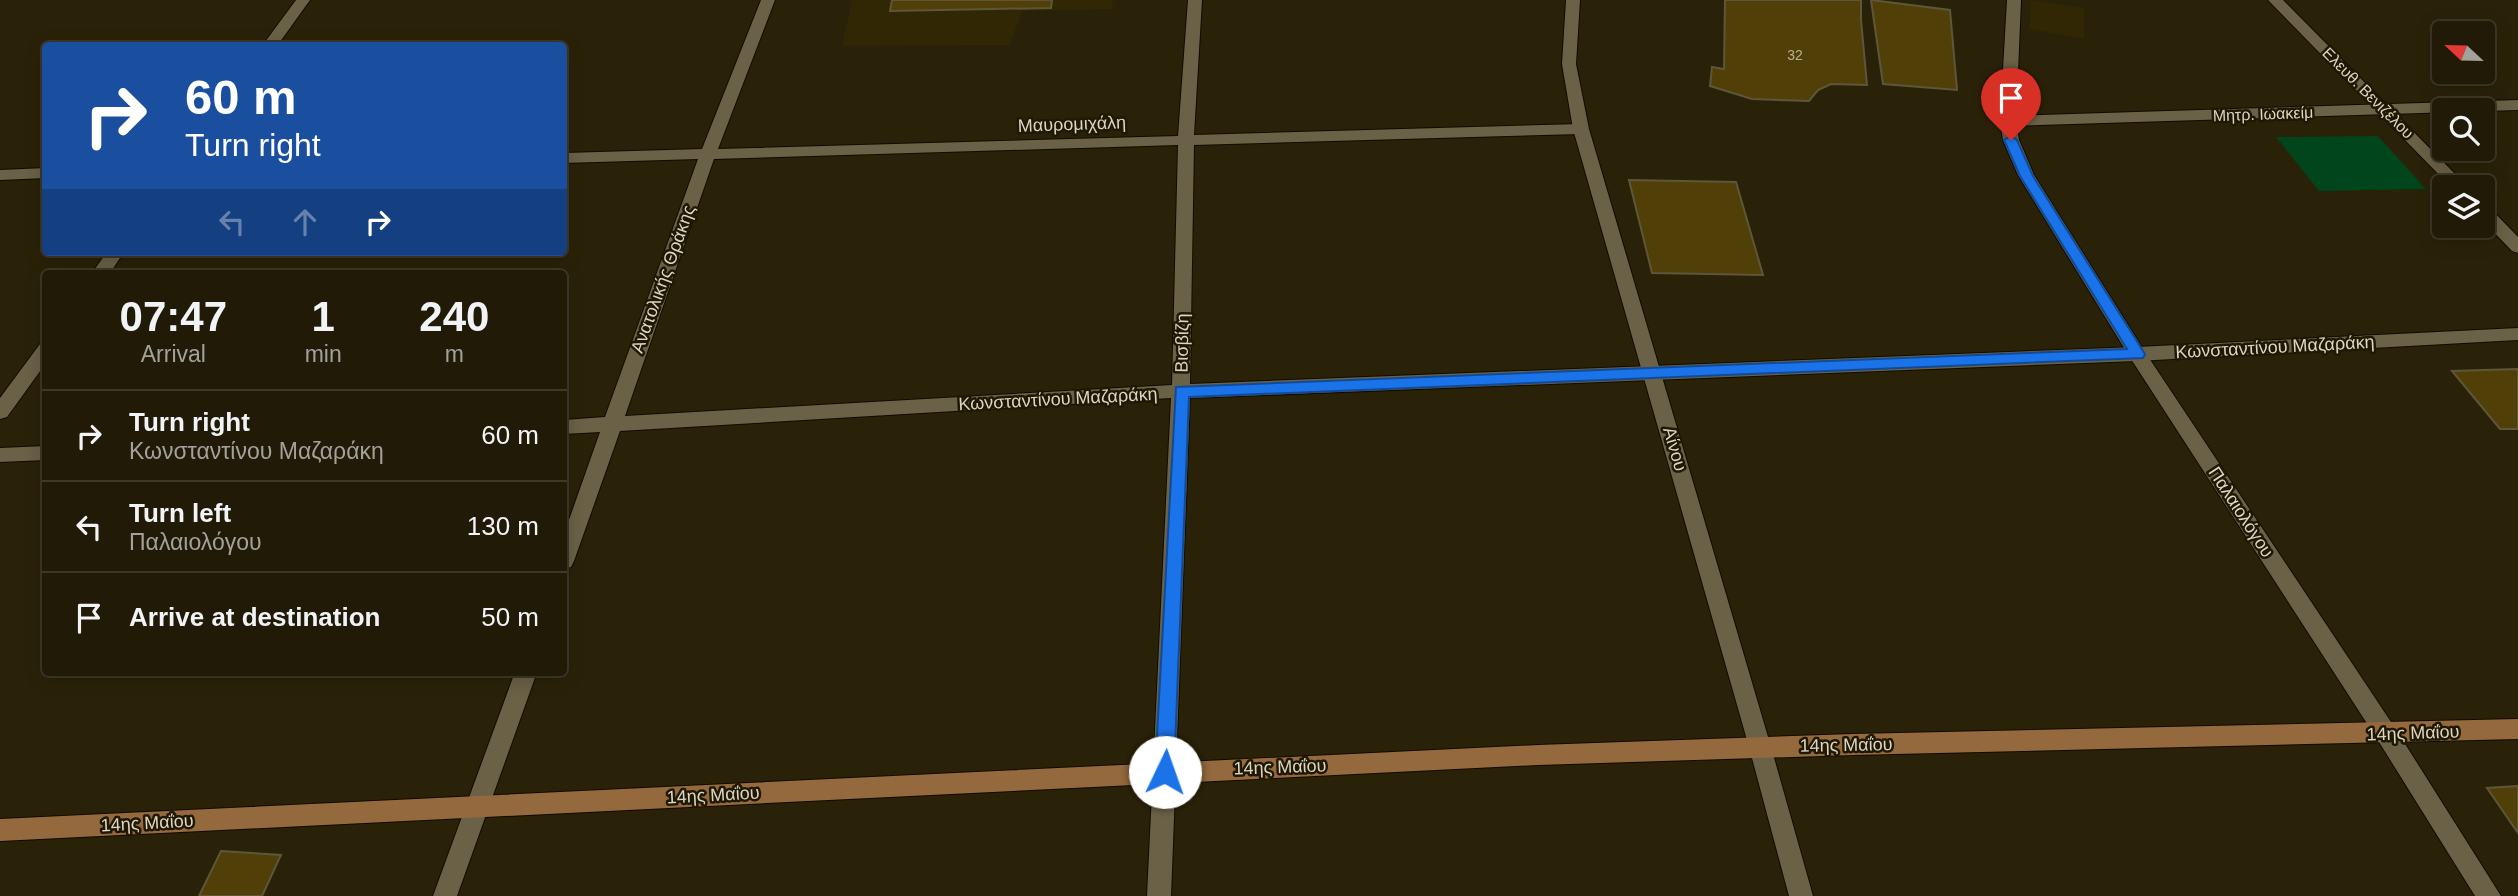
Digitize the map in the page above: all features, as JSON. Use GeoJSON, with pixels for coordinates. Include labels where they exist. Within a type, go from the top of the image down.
{"type":"FeatureCollection","features":[{"type":"Feature","properties":{"kind":"main road","name":"14ης Μαΐου"},"geometry":{"type":"LineString","coordinates":[[0,830],[1165,772],[1760,747],[2387,735],[2518,729]]}},
{"type":"Feature","properties":{"kind":"street"},"geometry":{"type":"LineString","coordinates":[[272,42],[303,0]]}},
{"type":"Feature","properties":{"kind":"street","name":"Ανατολικής Θράκης"},"geometry":{"type":"LineString","coordinates":[[567,552],[708,154],[768,0]]}},
{"type":"Feature","properties":{"kind":"street","name":"Βισβίζη"},"geometry":{"type":"LineString","coordinates":[[1159,896],[1181,391],[1186,140],[1195,0]]}},
{"type":"Feature","properties":{"kind":"street","name":"Αίνου"},"geometry":{"type":"LineString","coordinates":[[1573,0],[1569,64],[1581,129],[1654,374],[1801,896]]}},
{"type":"Feature","properties":{"kind":"street","name":"Παλαιολόγου"},"geometry":{"type":"LineString","coordinates":[[2014,0],[2008,121],[2011,140],[2026,176],[2137,354],[2387,735],[2489,896]]}},
{"type":"Feature","properties":{"kind":"street","name":"Ελευθ. Βενιζέλου"},"geometry":{"type":"LineString","coordinates":[[2275,0],[2448,175]]}},
{"type":"Feature","properties":{"kind":"street","name":"Μητρ. Ιωακείμ"},"geometry":{"type":"LineString","coordinates":[[2008,121],[2518,105]]}},
{"type":"Feature","properties":{"kind":"street","name":"Μαυρομιχάλη"},"geometry":{"type":"LineString","coordinates":[[567,158],[1581,129]]}},
{"type":"Feature","properties":{"kind":"street"},"geometry":{"type":"LineString","coordinates":[[0,174],[42,173]]}},
{"type":"Feature","properties":{"kind":"street"},"geometry":{"type":"LineString","coordinates":[[2495,223],[2518,247]]}},
{"type":"Feature","properties":{"kind":"street","name":"Κωνσταντίνου Μαζαράκη"},"geometry":{"type":"LineString","coordinates":[[567,427],[1181,391],[2137,354],[2518,334]]}},
{"type":"Feature","properties":{"kind":"street"},"geometry":{"type":"LineString","coordinates":[[0,412],[42,354]]}},
{"type":"Feature","properties":{"kind":"street"},"geometry":{"type":"LineString","coordinates":[[0,455],[42,453]]}},
{"type":"Feature","properties":{"kind":"street"},"geometry":{"type":"LineString","coordinates":[[445,896],[525,676]]}},
{"type":"Feature","properties":{"kind":"shaded area"},"geometry":{"type":"Polygon","coordinates":[[[852,0],[1113,0],[1112,9],[1022,11],[1010,45],[842,46],[852,0]]]}},
{"type":"Feature","properties":{"kind":"shaded area"},"geometry":{"type":"Polygon","coordinates":[[[2031,0],[2084,8],[2084,39],[2030,29],[2031,0]]]}},
{"type":"Feature","properties":{"kind":"green space"},"geometry":{"type":"Polygon","coordinates":[[[2378,136],[2426,189],[2319,191],[2276,137],[2378,136]]]}},
{"type":"Feature","properties":{"kind":"building"},"geometry":{"type":"Polygon","coordinates":[[[892,0],[1052,0],[1051,8],[890,11],[892,0]]]}},
{"type":"Feature","properties":{"kind":"building"},"geometry":{"type":"Polygon","coordinates":[[[1725,0],[1861,0],[1867,85],[1831,84],[1818,90],[1809,101],[1752,99],[1710,86],[1712,67],[1724,69],[1725,0]]]}},
{"type":"Feature","properties":{"kind":"building"},"geometry":{"type":"Polygon","coordinates":[[[1871,0],[1950,10],[1957,90],[1883,84],[1871,0]]]}},
{"type":"Feature","properties":{"kind":"building"},"geometry":{"type":"Polygon","coordinates":[[[1629,180],[1736,182],[1763,275],[1652,273],[1629,180]]]}},
{"type":"Feature","properties":{"kind":"building"},"geometry":{"type":"Polygon","coordinates":[[[2518,369],[2518,429],[2500,429],[2452,371],[2518,369]]]}},
{"type":"Feature","properties":{"kind":"building"},"geometry":{"type":"Polygon","coordinates":[[[2518,786],[2518,833],[2487,788],[2518,786]]]}},
{"type":"Feature","properties":{"kind":"building"},"geometry":{"type":"Polygon","coordinates":[[[221,851],[281,855],[262,896],[199,896],[221,851]]]}},
{"type":"Feature","properties":{"kind":"route"},"geometry":{"type":"LineString","coordinates":[[1165,772],[1181,391],[2137,354],[2026,176],[2011,140]]}}]}
